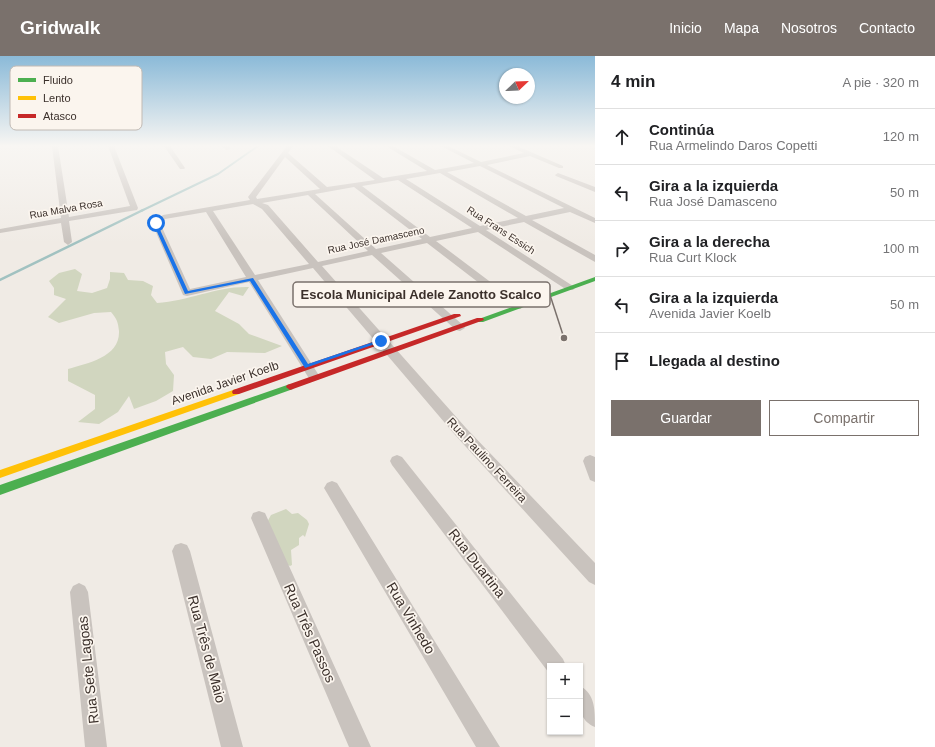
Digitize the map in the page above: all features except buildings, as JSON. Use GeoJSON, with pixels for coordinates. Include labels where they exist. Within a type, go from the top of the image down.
{"type":"FeatureCollection","features":[{"type":"Feature","properties":{"kind":"street"},"geometry":{"type":"LineString","coordinates":[[59,178],[68,242]]}},
{"type":"Feature","properties":{"kind":"street","name":"Rua Malva Rosa"},"geometry":{"type":"LineString","coordinates":[[0,231],[134,208],[123,178]]}},
{"type":"Feature","properties":{"kind":"street"},"geometry":{"type":"LineString","coordinates":[[255,202],[252,197],[266,178]]}},
{"type":"Feature","properties":{"kind":"street"},"geometry":{"type":"LineString","coordinates":[[313,178],[326,190]]}},
{"type":"Feature","properties":{"kind":"street"},"geometry":{"type":"LineString","coordinates":[[378,178],[382,181]]}},
{"type":"Feature","properties":{"kind":"street"},"geometry":{"type":"LineString","coordinates":[[315,380],[208,209],[399,178]]}},
{"type":"Feature","properties":{"kind":"street","name":"Rua Frans Essich"},"geometry":{"type":"LineString","coordinates":[[400,178],[570,288]]}},
{"type":"Feature","properties":{"kind":"street"},"geometry":{"type":"LineString","coordinates":[[451,178],[595,259]]}},
{"type":"Feature","properties":{"kind":"street"},"geometry":{"type":"LineString","coordinates":[[509,178],[595,221]]}},
{"type":"Feature","properties":{"kind":"street"},"geometry":{"type":"LineString","coordinates":[[564,178],[595,190]]}},
{"type":"Feature","properties":{"kind":"street"},"geometry":{"type":"LineString","coordinates":[[356,185],[429,240],[502,301],[517,308]]}},
{"type":"Feature","properties":{"kind":"street"},"geometry":{"type":"LineString","coordinates":[[310,193],[460,328]]}},
{"type":"Feature","properties":{"kind":"street","name":"Rua Paulino Ferreira"},"geometry":{"type":"LineString","coordinates":[[255,202],[265,207],[460,432],[595,576]]}},
{"type":"Feature","properties":{"kind":"street","name":"Rua José Damasceno"},"geometry":{"type":"LineString","coordinates":[[208,209],[163,217],[156,223],[186,293],[571,209]]}},
{"type":"Feature","properties":{"kind":"street"},"geometry":{"type":"LineString","coordinates":[[545,286],[595,269]]}},
{"type":"Feature","properties":{"kind":"street"},"geometry":{"type":"LineString","coordinates":[[0,490],[595,280]]}},
{"type":"Feature","properties":{"kind":"street"},"geometry":{"type":"LineString","coordinates":[[502,301],[519,295]]}},
{"type":"Feature","properties":{"kind":"street","name":"Avenida Javier Koelb"},"geometry":{"type":"LineString","coordinates":[[0,474],[381,341],[464,314]]}},
{"type":"Feature","properties":{"kind":"street","name":"Rua Duartina"},"geometry":{"type":"LineString","coordinates":[[397,461],[554,663]]}},
{"type":"Feature","properties":{"kind":"street"},"geometry":{"type":"LineString","coordinates":[[590,462],[595,476]]}},
{"type":"Feature","properties":{"kind":"street","name":"Rua Vinhedo"},"geometry":{"type":"LineString","coordinates":[[332,488],[489,747]]}},
{"type":"Feature","properties":{"kind":"street","name":"Rua Três Passos"},"geometry":{"type":"LineString","coordinates":[[259,518],[360,747]]}},
{"type":"Feature","properties":{"kind":"street","name":"Rua Três de Maio"},"geometry":{"type":"LineString","coordinates":[[181,552],[232,747]]}},
{"type":"Feature","properties":{"kind":"street","name":"Rua Sete Lagoas"},"geometry":{"type":"LineString","coordinates":[[79,592],[96,747]]}},
{"type":"Feature","properties":{"kind":"street"},"geometry":{"type":"LineString","coordinates":[[582,699],[595,716]]}},
{"type":"Feature","properties":{"kind":"green space"},"geometry":{"type":"Polygon","coordinates":[[[75,269],[82,274],[77,291],[92,293],[107,288],[110,279],[110,272],[124,273],[128,280],[143,281],[153,286],[151,295],[157,303],[180,300],[214,291],[237,287],[249,287],[243,296],[229,292],[215,311],[239,324],[249,334],[282,346],[265,353],[227,352],[211,359],[193,357],[183,347],[165,352],[166,364],[174,375],[173,391],[156,401],[134,409],[129,396],[118,412],[99,424],[78,422],[95,409],[95,395],[68,381],[68,369],[101,358],[109,353],[118,340],[119,331],[117,321],[111,312],[94,313],[59,323],[48,317],[66,299],[54,295],[54,288],[49,281],[59,273],[75,269]]]}},
{"type":"Feature","properties":{"kind":"green space"},"geometry":{"type":"Polygon","coordinates":[[[286,509],[292,514],[298,513],[307,520],[309,524],[305,537],[303,535],[299,538],[299,545],[291,550],[292,565],[290,566],[288,565],[266,524],[271,515],[286,509]]]}},
{"type":"Feature","properties":{"kind":"waterway"},"geometry":{"type":"LineString","coordinates":[[141,211],[209,178]]}},
{"type":"Feature","properties":{"kind":"waterway"},"geometry":{"type":"LineString","coordinates":[[0,280],[143,210]]}},
{"type":"Feature","properties":{"kind":"traffic: fast"},"geometry":{"type":"LineString","coordinates":[[480,320],[595,279]]}},
{"type":"Feature","properties":{"kind":"traffic: fast"},"geometry":{"type":"LineString","coordinates":[[0,490],[290,387]]}},
{"type":"Feature","properties":{"kind":"traffic: slow"},"geometry":{"type":"LineString","coordinates":[[0,474],[236,392]]}},
{"type":"Feature","properties":{"kind":"traffic: jam"},"geometry":{"type":"LineString","coordinates":[[236,392],[457,316]]}},
{"type":"Feature","properties":{"kind":"traffic: jam"},"geometry":{"type":"LineString","coordinates":[[290,387],[480,320]]}},
{"type":"Feature","properties":{"kind":"place","name":"Escola Municipal Adele Zanotto Scalco"},"geometry":{"type":"Point","coordinates":[564,338]}},
{"type":"Feature","properties":{"kind":"route"},"geometry":{"type":"LineString","coordinates":[[156,223],[186,293],[251,279],[307,367],[381,341]]}}]}
